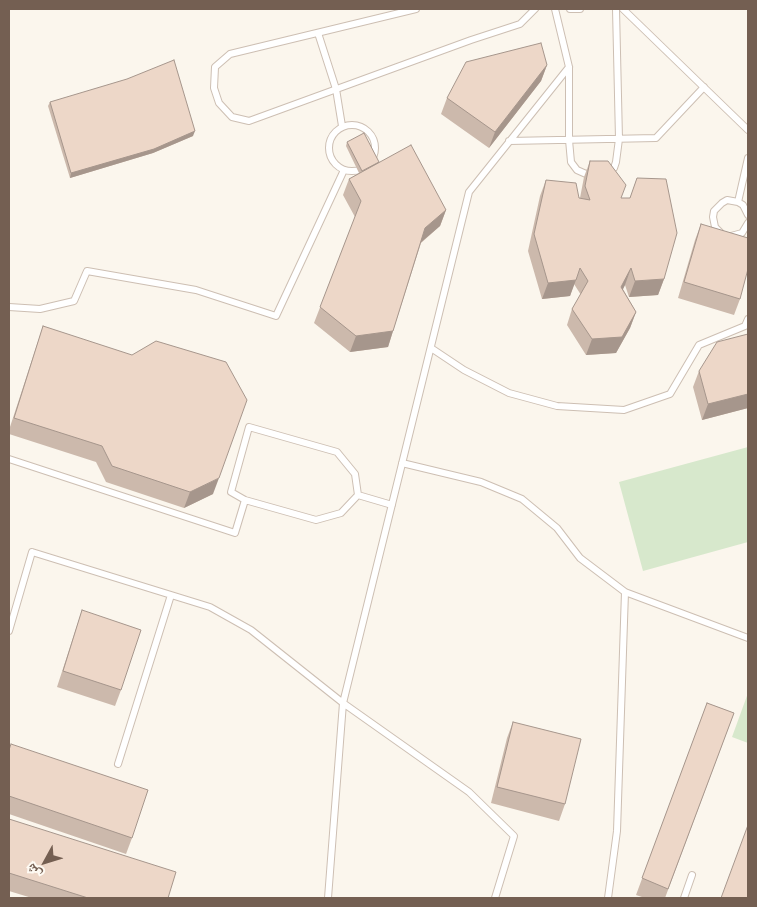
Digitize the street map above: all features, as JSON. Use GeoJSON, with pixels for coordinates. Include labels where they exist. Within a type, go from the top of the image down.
{"type":"FeatureCollection","features":[{"type":"Feature","properties":{"kind":"lane"},"geometry":{"type":"LineString","coordinates":[[416,9],[230,54],[215,67],[214,88],[220,103],[232,117],[249,121],[520,24],[535,9]]}},
{"type":"Feature","properties":{"kind":"lane"},"geometry":{"type":"LineString","coordinates":[[555,9],[569,67],[569,140],[571,162],[577,170],[586,174],[609,171],[614,168],[618,156],[616,9]]}},
{"type":"Feature","properties":{"kind":"lane"},"geometry":{"type":"LineString","coordinates":[[570,9],[580,9]]}},
{"type":"Feature","properties":{"kind":"lane"},"geometry":{"type":"LineString","coordinates":[[623,9],[748,130]]}},
{"type":"Feature","properties":{"kind":"lane"},"geometry":{"type":"LineString","coordinates":[[318,33],[336,89],[342,126]]}},
{"type":"Feature","properties":{"kind":"lane"},"geometry":{"type":"LineString","coordinates":[[328,898],[343,703],[469,192],[569,67]]}},
{"type":"Feature","properties":{"kind":"lane"},"geometry":{"type":"LineString","coordinates":[[509,141],[656,138],[704,87]]}},
{"type":"Feature","properties":{"kind":"lane"},"geometry":{"type":"LineString","coordinates":[[357,124],[364,127],[374,139],[376,146],[375,154],[366,166],[352,171],[344,170],[332,160],[328,145],[335,131],[342,126],[357,124]]}},
{"type":"Feature","properties":{"kind":"lane"},"geometry":{"type":"LineString","coordinates":[[738,202],[748,158]]}},
{"type":"Feature","properties":{"kind":"lane"},"geometry":{"type":"LineString","coordinates":[[9,306],[40,309],[74,301],[87,271],[196,290],[276,316],[344,170]]}},
{"type":"Feature","properties":{"kind":"lane"},"geometry":{"type":"LineString","coordinates":[[748,215],[743,205],[727,200],[717,206],[713,217],[715,227],[724,235],[736,236],[742,233],[748,223]]}},
{"type":"Feature","properties":{"kind":"lane"},"geometry":{"type":"LineString","coordinates":[[431,348],[464,370],[509,393],[558,406],[624,410],[670,394],[699,345],[745,326],[748,319]]}},
{"type":"Feature","properties":{"kind":"lane"},"geometry":{"type":"LineString","coordinates":[[249,427],[337,452],[355,474],[358,495],[341,513],[316,520],[245,500],[231,492],[249,427]]}},
{"type":"Feature","properties":{"kind":"lane"},"geometry":{"type":"LineString","coordinates":[[9,459],[235,533],[245,500]]}},
{"type":"Feature","properties":{"kind":"lane"},"geometry":{"type":"LineString","coordinates":[[402,463],[481,482],[522,499],[556,528],[580,558],[625,592],[748,638]]}},
{"type":"Feature","properties":{"kind":"lane"},"geometry":{"type":"LineString","coordinates":[[358,495],[392,504]]}},
{"type":"Feature","properties":{"kind":"lane"},"geometry":{"type":"LineString","coordinates":[[9,631],[32,552],[210,608],[251,630],[343,703],[469,792],[514,836],[495,898]]}},
{"type":"Feature","properties":{"kind":"lane"},"geometry":{"type":"LineString","coordinates":[[608,898],[617,831],[625,592]]}},
{"type":"Feature","properties":{"kind":"lane"},"geometry":{"type":"LineString","coordinates":[[118,764],[171,595]]}},
{"type":"Feature","properties":{"kind":"lane"},"geometry":{"type":"LineString","coordinates":[[684,898],[692,875]]}},
{"type":"Feature","properties":{"kind":"green space"},"geometry":{"type":"Polygon","coordinates":[[[748,447],[748,542],[643,571],[619,482],[748,447]]]}},
{"type":"Feature","properties":{"kind":"green space"},"geometry":{"type":"Polygon","coordinates":[[[748,693],[748,743],[732,737],[748,693]]]}},
{"type":"Feature","properties":{"kind":"building"},"geometry":{"type":"Polygon","coordinates":[[[541,43],[547,65],[495,132],[447,98],[466,62],[541,43]]]}},
{"type":"Feature","properties":{"kind":"building"},"geometry":{"type":"Polygon","coordinates":[[[174,60],[195,131],[154,149],[71,173],[50,102],[127,79],[174,60]]]}},
{"type":"Feature","properties":{"kind":"building"},"geometry":{"type":"Polygon","coordinates":[[[364,133],[379,162],[362,171],[347,142],[364,133]]]}},
{"type":"Feature","properties":{"kind":"building"},"geometry":{"type":"Polygon","coordinates":[[[411,145],[446,210],[425,228],[393,331],[356,336],[320,307],[361,201],[349,179],[411,145]]]}},
{"type":"Feature","properties":{"kind":"building"},"geometry":{"type":"Polygon","coordinates":[[[590,161],[608,161],[626,185],[621,198],[630,198],[637,178],[666,179],[677,233],[664,279],[635,281],[631,268],[621,287],[636,312],[622,337],[592,339],[572,309],[588,281],[580,268],[576,280],[548,283],[534,234],[546,180],[576,183],[579,198],[590,200],[585,186],[590,161]]]}},
{"type":"Feature","properties":{"kind":"building"},"geometry":{"type":"Polygon","coordinates":[[[701,224],[748,238],[748,269],[740,299],[684,282],[701,224]]]}},
{"type":"Feature","properties":{"kind":"building"},"geometry":{"type":"Polygon","coordinates":[[[43,326],[132,355],[156,341],[226,362],[247,400],[219,478],[190,492],[112,466],[102,446],[14,418],[43,326]]]}},
{"type":"Feature","properties":{"kind":"building"},"geometry":{"type":"Polygon","coordinates":[[[748,334],[748,394],[708,404],[699,371],[717,342],[748,334]]]}},
{"type":"Feature","properties":{"kind":"building"},"geometry":{"type":"Polygon","coordinates":[[[82,610],[141,630],[121,690],[63,671],[82,610]]]}},
{"type":"Feature","properties":{"kind":"building"},"geometry":{"type":"Polygon","coordinates":[[[707,703],[734,713],[668,889],[642,878],[707,703]]]}},
{"type":"Feature","properties":{"kind":"building"},"geometry":{"type":"Polygon","coordinates":[[[513,722],[581,739],[565,804],[497,787],[513,722]]]}},
{"type":"Feature","properties":{"kind":"building"},"geometry":{"type":"Polygon","coordinates":[[[11,744],[148,790],[132,838],[9,796],[9,750],[11,744]]]}},
{"type":"Feature","properties":{"kind":"building"},"geometry":{"type":"Polygon","coordinates":[[[9,819],[176,872],[168,898],[88,898],[9,873],[9,819]]]}},
{"type":"Feature","properties":{"kind":"building"},"geometry":{"type":"Polygon","coordinates":[[[748,825],[748,898],[721,898],[748,825]]]}}]}
